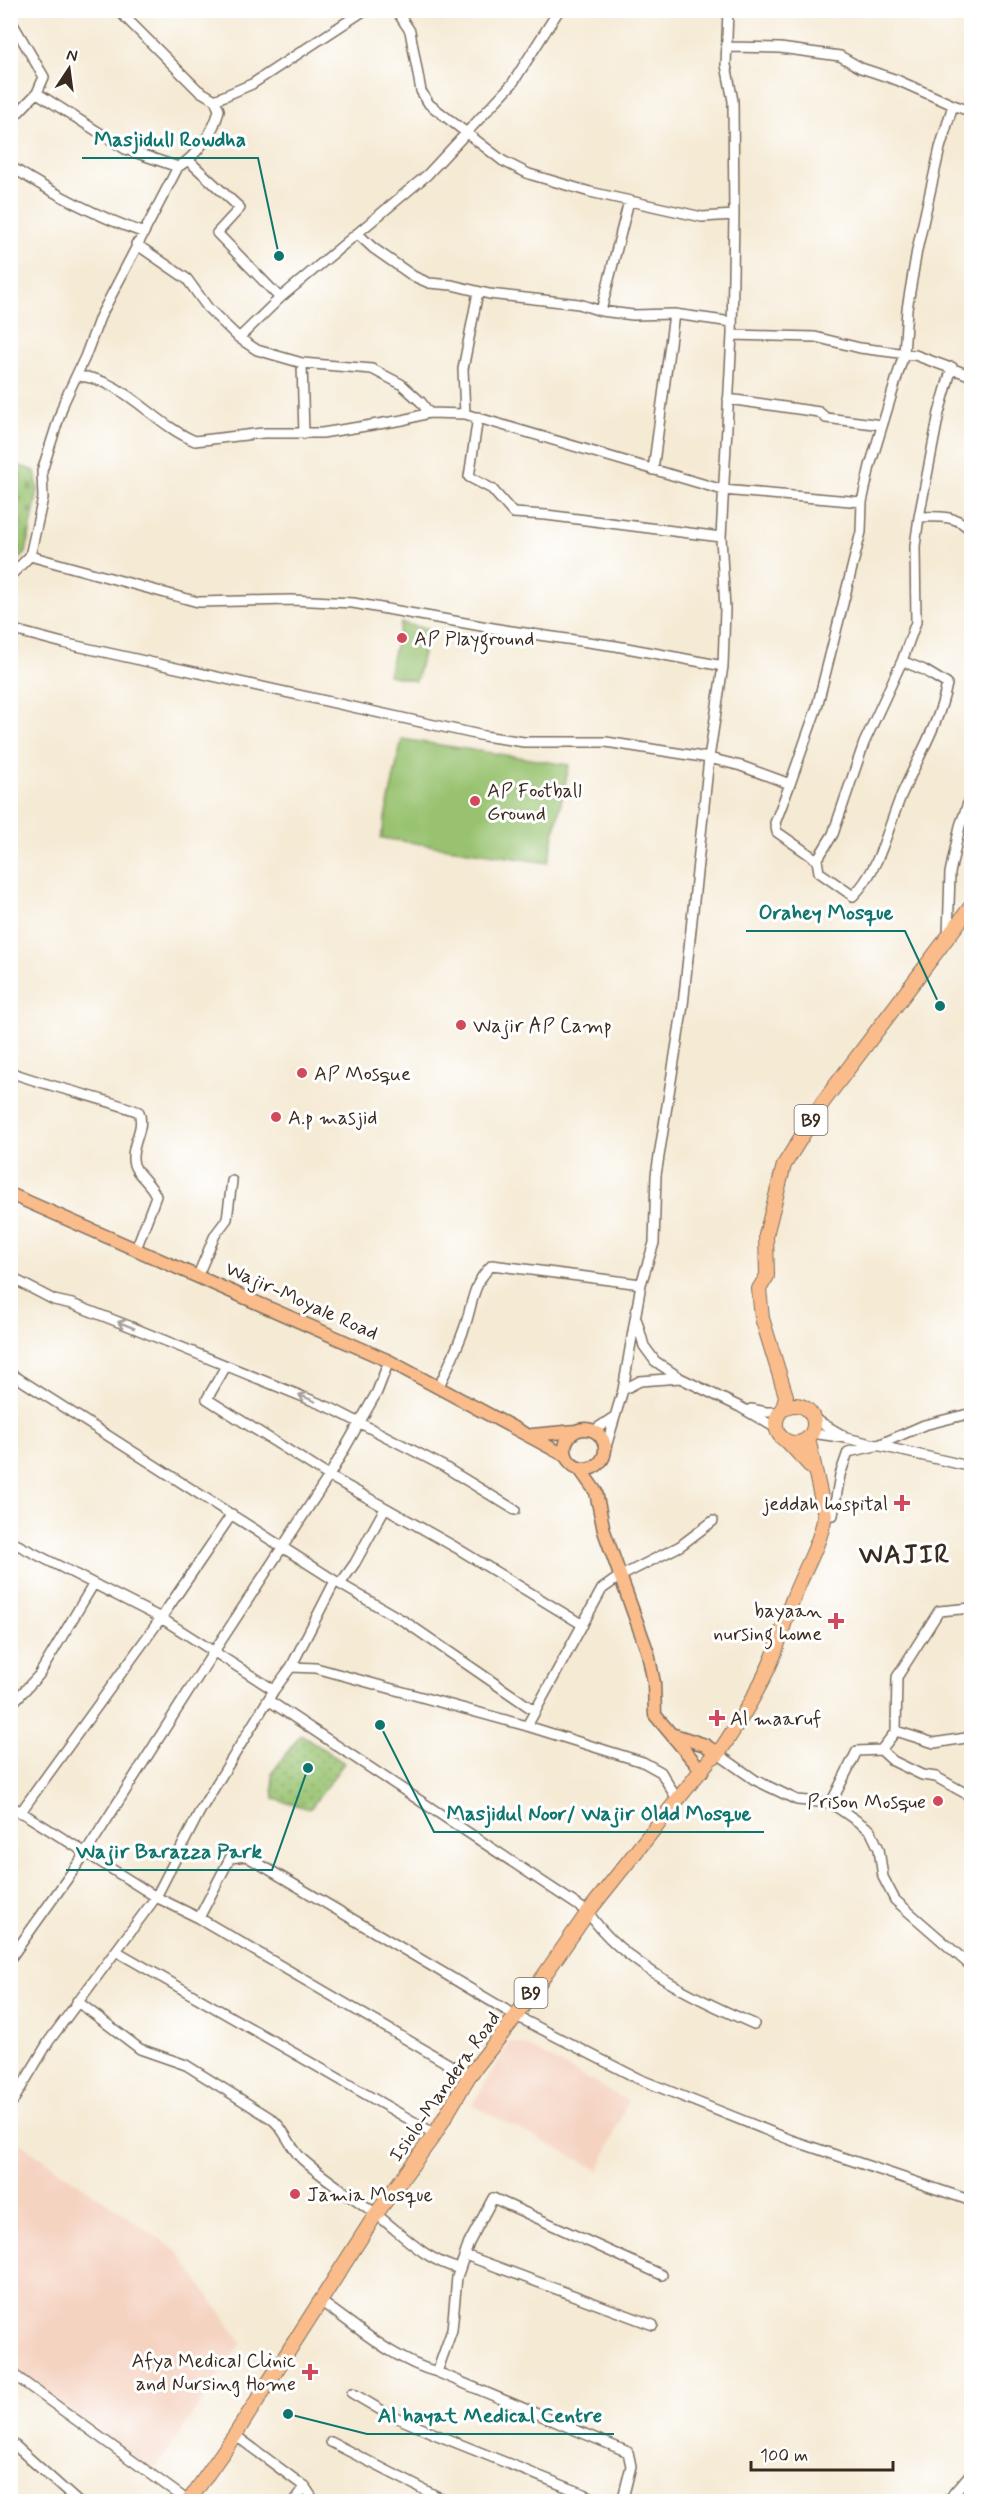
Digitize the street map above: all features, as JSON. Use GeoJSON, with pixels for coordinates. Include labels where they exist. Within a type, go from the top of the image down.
{"type":"FeatureCollection","features":[{"type":"Feature","properties":{"kind":"highway","name":"B9"},"geometry":{"type":"LineString","coordinates":[[776,1428],[776,1419],[786,1396],[762,1318],[759,1289],[767,1276],[766,1235],[784,1165],[823,1102],[972,905]]}},
{"type":"Feature","properties":{"kind":"highway","name":"B9"},"geometry":{"type":"LineString","coordinates":[[779,1372],[813,1418]]}},
{"type":"Feature","properties":{"kind":"highway"},"geometry":{"type":"LineString","coordinates":[[781,1410],[792,1404],[803,1406]]}},
{"type":"Feature","properties":{"kind":"highway","name":"Isiolo-Mandera Road"},"geometry":{"type":"LineString","coordinates":[[188,2501],[235,2435],[376,2214],[435,2134],[469,2076],[516,2016],[588,1912],[710,1759],[718,1754],[750,1703],[772,1660],[793,1599],[815,1552],[825,1515],[814,1470],[810,1436],[813,1418]]}},
{"type":"Feature","properties":{"kind":"highway","name":"Isiolo-Mandera Road"},"geometry":{"type":"LineString","coordinates":[[776,1428],[814,1470]]}},
{"type":"Feature","properties":{"kind":"highway"},"geometry":{"type":"LineString","coordinates":[[787,1441],[799,1442],[810,1436]]}},
{"type":"Feature","properties":{"kind":"main road","name":"Wajir-Moyale Road"},"geometry":{"type":"LineString","coordinates":[[10,1194],[389,1361],[532,1435],[566,1456]]}},
{"type":"Feature","properties":{"kind":"main road"},"geometry":{"type":"LineString","coordinates":[[532,1435],[584,1429],[600,1436],[602,1456],[596,1492],[604,1531],[648,1653],[654,1683],[655,1715],[702,1771]]}},
{"type":"Feature","properties":{"kind":"main road"},"geometry":{"type":"LineString","coordinates":[[576,1431],[567,1440],[566,1456],[579,1468],[596,1492]]}},
{"type":"Feature","properties":{"kind":"main road"},"geometry":{"type":"LineString","coordinates":[[579,1468],[587,1469],[602,1456]]}},
{"type":"Feature","properties":{"kind":"main road"},"geometry":{"type":"LineString","coordinates":[[674,1735],[705,1745],[718,1754]]}},
{"type":"Feature","properties":{"kind":"street"},"geometry":{"type":"LineString","coordinates":[[10,576],[30,556],[43,498],[42,471],[64,402],[99,317],[178,167],[189,161],[218,118],[219,110],[215,100],[198,90],[118,10]]}},
{"type":"Feature","properties":{"kind":"street"},"geometry":{"type":"LineString","coordinates":[[215,100],[252,84],[365,10]]}},
{"type":"Feature","properties":{"kind":"street"},"geometry":{"type":"LineString","coordinates":[[396,10],[410,31],[421,91],[429,104],[504,161],[530,174],[629,201],[702,217],[734,215]]}},
{"type":"Feature","properties":{"kind":"street"},"geometry":{"type":"LineString","coordinates":[[239,338],[280,298],[427,175],[512,84],[559,10]]}},
{"type":"Feature","properties":{"kind":"street"},"geometry":{"type":"LineString","coordinates":[[602,1456],[623,1390],[641,1284],[654,1243],[656,1174],[683,1005],[709,758],[723,666],[725,609],[721,537],[732,335],[734,215],[733,101],[726,65],[728,10]]}},
{"type":"Feature","properties":{"kind":"street"},"geometry":{"type":"LineString","coordinates":[[10,19],[44,77],[37,93],[10,121]]}},
{"type":"Feature","properties":{"kind":"street"},"geometry":{"type":"LineString","coordinates":[[727,47],[780,48],[840,56],[861,68],[972,112]]}},
{"type":"Feature","properties":{"kind":"street"},"geometry":{"type":"LineString","coordinates":[[37,93],[126,149],[178,167]]}},
{"type":"Feature","properties":{"kind":"street"},"geometry":{"type":"LineString","coordinates":[[817,860],[777,832],[775,824],[817,707],[861,532],[862,502],[904,354],[907,309],[917,250],[940,148],[953,105]]}},
{"type":"Feature","properties":{"kind":"street"},"geometry":{"type":"LineString","coordinates":[[189,161],[240,208],[218,233],[280,298]]}},
{"type":"Feature","properties":{"kind":"street"},"geometry":{"type":"LineString","coordinates":[[10,166],[32,181],[92,211],[142,232]]}},
{"type":"Feature","properties":{"kind":"street"},"geometry":{"type":"LineString","coordinates":[[600,311],[629,201]]}},
{"type":"Feature","properties":{"kind":"street"},"geometry":{"type":"LineString","coordinates":[[358,234],[373,248],[413,276],[429,283],[478,292],[579,304],[600,311],[633,315],[674,314],[732,322]]}},
{"type":"Feature","properties":{"kind":"street"},"geometry":{"type":"LineString","coordinates":[[136,244],[187,279],[208,308],[239,338],[258,350],[302,363],[372,369],[401,384],[421,402],[429,413]]}},
{"type":"Feature","properties":{"kind":"street"},"geometry":{"type":"LineString","coordinates":[[465,414],[464,369],[478,292]]}},
{"type":"Feature","properties":{"kind":"street"},"geometry":{"type":"LineString","coordinates":[[653,470],[674,314]]}},
{"type":"Feature","properties":{"kind":"street"},"geometry":{"type":"LineString","coordinates":[[732,335],[815,337],[860,348],[904,354],[952,367],[972,376]]}},
{"type":"Feature","properties":{"kind":"street"},"geometry":{"type":"LineString","coordinates":[[302,363],[304,434]]}},
{"type":"Feature","properties":{"kind":"street"},"geometry":{"type":"LineString","coordinates":[[902,661],[924,670],[947,684],[932,732],[901,797],[882,849],[862,887],[853,896],[819,872],[817,860],[832,834],[864,743],[902,661],[916,622],[915,546],[919,517],[939,413],[952,367]]}},
{"type":"Feature","properties":{"kind":"street"},"geometry":{"type":"LineString","coordinates":[[77,375],[94,376],[117,388],[195,441],[263,433],[304,434],[403,420],[429,413],[465,414],[723,490],[862,502]]}},
{"type":"Feature","properties":{"kind":"street"},"geometry":{"type":"LineString","coordinates":[[728,399],[819,412],[825,418],[882,425]]}},
{"type":"Feature","properties":{"kind":"street"},"geometry":{"type":"LineString","coordinates":[[478,417],[469,477],[492,489],[513,513],[721,537]]}},
{"type":"Feature","properties":{"kind":"street"},"geometry":{"type":"LineString","coordinates":[[919,517],[952,518],[967,525],[972,533]]}},
{"type":"Feature","properties":{"kind":"street"},"geometry":{"type":"LineString","coordinates":[[30,556],[198,602],[291,600],[352,603],[504,630],[616,646],[723,666]]}},
{"type":"Feature","properties":{"kind":"street"},"geometry":{"type":"LineString","coordinates":[[10,629],[63,643],[484,736],[524,742],[606,742],[709,758],[741,765],[790,784]]}},
{"type":"Feature","properties":{"kind":"street"},"geometry":{"type":"LineString","coordinates":[[948,938],[950,873],[960,826],[972,792]]}},
{"type":"Feature","properties":{"kind":"street"},"geometry":{"type":"LineString","coordinates":[[10,1072],[74,1093],[114,1102],[139,1112],[142,1121],[133,1160],[135,1168],[148,1181],[156,1196],[136,1249]]}},
{"type":"Feature","properties":{"kind":"street"},"geometry":{"type":"LineString","coordinates":[[198,1275],[215,1235],[227,1220],[232,1181]]}},
{"type":"Feature","properties":{"kind":"street"},"geometry":{"type":"LineString","coordinates":[[439,1386],[459,1343],[477,1286],[492,1265],[641,1284]]}},
{"type":"Feature","properties":{"kind":"street"},"geometry":{"type":"LineString","coordinates":[[10,1277],[54,1300],[113,1319],[225,1366],[260,1377],[333,1409],[443,1466],[515,1510]]}},
{"type":"Feature","properties":{"kind":"street"},"geometry":{"type":"LineString","coordinates":[[637,1318],[644,1346],[655,1361],[680,1378],[740,1407],[776,1428]]}},
{"type":"Feature","properties":{"kind":"street"},"geometry":{"type":"LineString","coordinates":[[10,1959],[86,1854],[213,1653],[329,1476],[377,1392],[389,1361]]}},
{"type":"Feature","properties":{"kind":"street"},"geometry":{"type":"LineString","coordinates":[[225,1366],[207,1399],[329,1476],[455,1547],[583,1625]]}},
{"type":"Feature","properties":{"kind":"street"},"geometry":{"type":"LineString","coordinates":[[10,1373],[337,1582],[407,1623],[535,1711]]}},
{"type":"Feature","properties":{"kind":"street"},"geometry":{"type":"LineString","coordinates":[[623,1390],[640,1381],[680,1378]]}},
{"type":"Feature","properties":{"kind":"street"},"geometry":{"type":"LineString","coordinates":[[740,1407],[766,1412],[781,1410]]}},
{"type":"Feature","properties":{"kind":"street"},"geometry":{"type":"LineString","coordinates":[[825,1515],[833,1515],[840,1475],[848,1452],[876,1446],[924,1425],[972,1413]]}},
{"type":"Feature","properties":{"kind":"street"},"geometry":{"type":"LineString","coordinates":[[593,1431],[614,1417]]}},
{"type":"Feature","properties":{"kind":"street"},"geometry":{"type":"LineString","coordinates":[[813,1418],[846,1438]]}},
{"type":"Feature","properties":{"kind":"street"},"geometry":{"type":"LineString","coordinates":[[810,1436],[846,1438],[972,1467]]}},
{"type":"Feature","properties":{"kind":"street"},"geometry":{"type":"LineString","coordinates":[[10,2106],[49,2041],[156,1897],[200,1811],[291,1666],[337,1582],[355,1563],[385,1508]]}},
{"type":"Feature","properties":{"kind":"street"},"geometry":{"type":"LineString","coordinates":[[20,1813],[161,1618],[232,1514]]}},
{"type":"Feature","properties":{"kind":"street"},"geometry":{"type":"LineString","coordinates":[[527,1726],[602,1589],[619,1577],[680,1546],[712,1521]]}},
{"type":"Feature","properties":{"kind":"street"},"geometry":{"type":"LineString","coordinates":[[10,1541],[161,1618],[274,1690]]}},
{"type":"Feature","properties":{"kind":"street"},"geometry":{"type":"LineString","coordinates":[[11,1704],[39,1675],[93,1585]]}},
{"type":"Feature","properties":{"kind":"street"},"geometry":{"type":"LineString","coordinates":[[831,1803],[857,1751],[881,1749],[897,1731],[897,1677],[939,1611],[972,1608]]}},
{"type":"Feature","properties":{"kind":"street"},"geometry":{"type":"LineString","coordinates":[[291,1666],[316,1668],[527,1726],[643,1762],[661,1772],[678,1801]]}},
{"type":"Feature","properties":{"kind":"street"},"geometry":{"type":"LineString","coordinates":[[268,1700],[588,1912],[599,1928],[672,1985],[753,2024]]}},
{"type":"Feature","properties":{"kind":"street"},"geometry":{"type":"LineString","coordinates":[[897,1731],[934,1743],[972,1737]]}},
{"type":"Feature","properties":{"kind":"street"},"geometry":{"type":"LineString","coordinates":[[881,1749],[893,1761],[922,1775],[936,1777],[972,1797]]}},
{"type":"Feature","properties":{"kind":"street"},"geometry":{"type":"LineString","coordinates":[[718,1754],[755,1780],[797,1800],[831,1803],[870,1830],[879,1849],[883,1876],[896,1900],[972,1967]]}},
{"type":"Feature","properties":{"kind":"street"},"geometry":{"type":"LineString","coordinates":[[10,1805],[156,1897],[199,1918],[469,2076]]}},
{"type":"Feature","properties":{"kind":"street"},"geometry":{"type":"LineString","coordinates":[[199,1918],[230,1858],[246,1856],[516,2016],[639,2079],[791,2140],[972,2202]]}},
{"type":"Feature","properties":{"kind":"street"},"geometry":{"type":"LineString","coordinates":[[116,1951],[435,2134]]}},
{"type":"Feature","properties":{"kind":"street"},"geometry":{"type":"LineString","coordinates":[[77,2001],[140,2049],[186,2065],[272,2119],[281,2126],[292,2147],[302,2159],[376,2214],[425,2255],[441,2264],[460,2269]]}},
{"type":"Feature","properties":{"kind":"street"},"geometry":{"type":"LineString","coordinates":[[437,2372],[452,2330],[457,2277],[478,2224],[493,2198],[662,2275]]}},
{"type":"Feature","properties":{"kind":"street"},"geometry":{"type":"LineString","coordinates":[[465,2255],[653,2325]]}},
{"type":"Feature","properties":{"kind":"street"},"geometry":{"type":"LineString","coordinates":[[320,2301],[377,2341],[394,2356],[628,2452],[631,2466],[621,2502]]}},
{"type":"Feature","properties":{"kind":"street"},"geometry":{"type":"LineString","coordinates":[[10,2372],[188,2501]]}},
{"type":"Feature","properties":{"kind":"street"},"geometry":{"type":"LineString","coordinates":[[352,2393],[386,2413],[604,2502]]}},
{"type":"Feature","properties":{"kind":"street"},"geometry":{"type":"LineString","coordinates":[[235,2435],[305,2487],[315,2502]]}},
{"type":"Feature","properties":{"kind":"street"},"geometry":{"type":"LineString","coordinates":[[10,2441],[78,2502]]}},
{"type":"Feature","properties":{"kind":"street"},"geometry":{"type":"LineString","coordinates":[[331,2442],[448,2502]]}},
{"type":"Feature","properties":{"kind":"street"},"geometry":{"type":"LineString","coordinates":[[946,2502],[972,2472]]}},
{"type":"Feature","properties":{"kind":"street"},"geometry":{"type":"LineString","coordinates":[[294,2502],[305,2487]]}},
{"type":"Feature","properties":{"kind":"street"},"geometry":{"type":"LineString","coordinates":[[960,2487],[972,2490]]}},
{"type":"Feature","properties":{"kind":"shaded area"},"geometry":{"type":"Polygon","coordinates":[[[510,2042],[525,2045],[628,2101],[599,2170],[472,2105],[510,2042]]]}},
{"type":"Feature","properties":{"kind":"shaded area"},"geometry":{"type":"Polygon","coordinates":[[[11,2137],[176,2250],[242,2342],[154,2472],[11,2368],[11,2137]]]}},
{"type":"Feature","properties":{"kind":"green space"},"geometry":{"type":"Polygon","coordinates":[[[14,464],[35,471],[38,490],[26,553],[11,567],[10,468],[14,464]]]}},
{"type":"Feature","properties":{"kind":"green space"},"geometry":{"type":"Polygon","coordinates":[[[401,623],[429,629],[416,681],[388,675],[401,623]]]}},
{"type":"Feature","properties":{"kind":"green space","name":"AP Football Ground"},"geometry":{"type":"Polygon","coordinates":[[[402,739],[569,765],[548,863],[381,838],[402,739]]]}},
{"type":"Feature","properties":{"kind":"green space"},"geometry":{"type":"Polygon","coordinates":[[[301,1734],[344,1763],[310,1809],[274,1799],[272,1773],[301,1734]]]}},
{"type":"Feature","properties":{"kind":"place","name":"Masjidull Rowdha"},"geometry":{"type":"Point","coordinates":[279,256]}},
{"type":"Feature","properties":{"kind":"place","name":"AP Playground"},"geometry":{"type":"Point","coordinates":[402,638]}},
{"type":"Feature","properties":{"kind":"place","name":"AP Football Ground"},"geometry":{"type":"Point","coordinates":[475,801]}},
{"type":"Feature","properties":{"kind":"place","name":"Orahey Mosque"},"geometry":{"type":"Point","coordinates":[940,1006]}},
{"type":"Feature","properties":{"kind":"place","name":"Wajir AP Camp"},"geometry":{"type":"Point","coordinates":[461,1025]}},
{"type":"Feature","properties":{"kind":"place","name":"AP Mosque"},"geometry":{"type":"Point","coordinates":[302,1073]}},
{"type":"Feature","properties":{"kind":"place","name":"A.p masjid"},"geometry":{"type":"Point","coordinates":[276,1117]}},
{"type":"Feature","properties":{"kind":"place","name":"jeddah hospital"},"geometry":{"type":"Point","coordinates":[902,1503]}},
{"type":"Feature","properties":{"kind":"place","name":"bayaan nursing home"},"geometry":{"type":"Point","coordinates":[836,1621]}},
{"type":"Feature","properties":{"kind":"place","name":"Al maaruf"},"geometry":{"type":"Point","coordinates":[717,1718]}},
{"type":"Feature","properties":{"kind":"place","name":"Masjidul Noor/ Wajir Oldd Mosque"},"geometry":{"type":"Point","coordinates":[380,1725]}},
{"type":"Feature","properties":{"kind":"place","name":"Wajir Barazza Park"},"geometry":{"type":"Point","coordinates":[308,1768]}},
{"type":"Feature","properties":{"kind":"place","name":"Prison Mosque"},"geometry":{"type":"Point","coordinates":[938,1801]}},
{"type":"Feature","properties":{"kind":"place","name":"Jamia Mosque"},"geometry":{"type":"Point","coordinates":[295,2194]}},
{"type":"Feature","properties":{"kind":"place","name":"Afya Medical Clinic and Nursing Home"},"geometry":{"type":"Point","coordinates":[310,2372]}},
{"type":"Feature","properties":{"kind":"place","name":"Al hayat Medical Centre"},"geometry":{"type":"Point","coordinates":[288,2414]}},
{"type":"Feature","properties":{"kind":"district","name":"WAJIR"},"geometry":{"type":"Point","coordinates":[905,1554]}}]}
